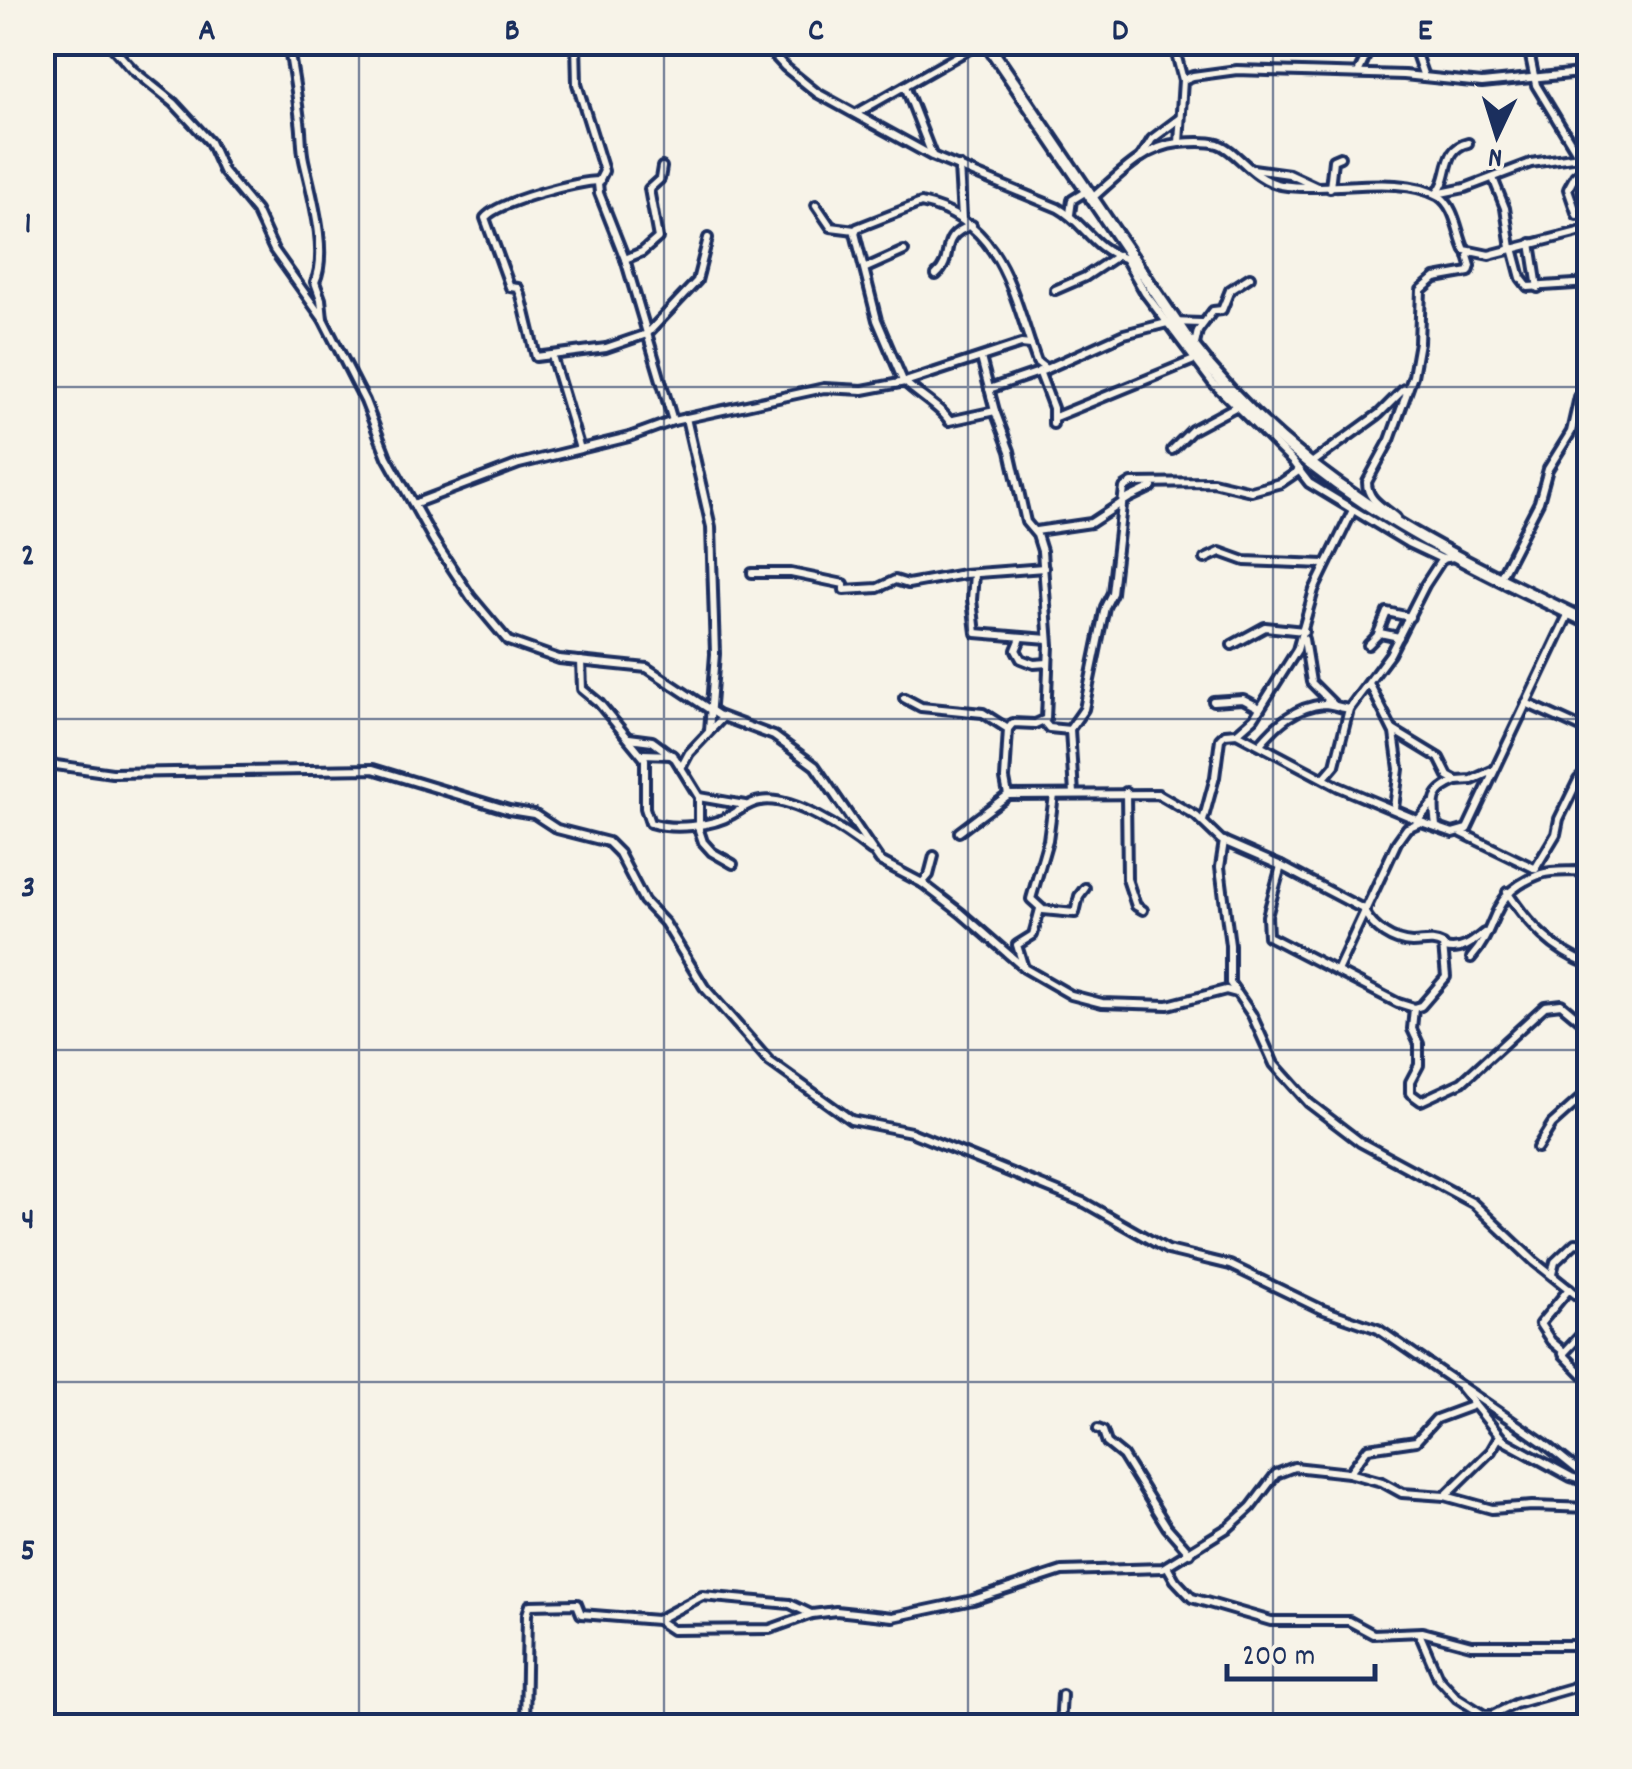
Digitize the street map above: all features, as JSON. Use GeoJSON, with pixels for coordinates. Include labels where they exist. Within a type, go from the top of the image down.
{"type":"FeatureCollection","features":[{"type":"Feature","properties":{"kind":"main road"},"geometry":{"type":"LineString","coordinates":[[986,45],[1088,196],[1124,257],[1194,354],[1304,470],[1448,558],[1500,578],[1590,624]]}},
{"type":"Feature","properties":{"kind":"street"},"geometry":{"type":"LineString","coordinates":[[108,42],[208,139],[223,171],[256,212],[272,247],[323,320],[365,401],[387,457],[455,575],[508,641],[553,658],[647,668],[723,717],[774,736],[815,766],[871,844],[874,854]]}},
{"type":"Feature","properties":{"kind":"street"},"geometry":{"type":"LineString","coordinates":[[288,42],[304,160],[316,207],[313,218],[320,233],[315,283],[322,299],[323,320]]}},
{"type":"Feature","properties":{"kind":"street"},"geometry":{"type":"LineString","coordinates":[[576,42],[577,84],[604,171],[600,198],[624,259],[673,421]]}},
{"type":"Feature","properties":{"kind":"street"},"geometry":{"type":"LineString","coordinates":[[762,42],[811,89],[932,156],[1050,205],[1070,216],[1094,242],[1124,257]]}},
{"type":"Feature","properties":{"kind":"street"},"geometry":{"type":"LineString","coordinates":[[857,113],[986,45],[1007,42]]}},
{"type":"Feature","properties":{"kind":"street"},"geometry":{"type":"LineString","coordinates":[[1173,42],[1183,80],[1180,143]]}},
{"type":"Feature","properties":{"kind":"street"},"geometry":{"type":"LineString","coordinates":[[1356,74],[1379,42]]}},
{"type":"Feature","properties":{"kind":"street"},"geometry":{"type":"LineString","coordinates":[[1412,42],[1424,77]]}},
{"type":"Feature","properties":{"kind":"street"},"geometry":{"type":"LineString","coordinates":[[1528,42],[1534,78],[1578,156],[1590,162],[1568,190],[1578,215]]}},
{"type":"Feature","properties":{"kind":"street"},"geometry":{"type":"LineString","coordinates":[[1183,80],[1237,70],[1482,83],[1590,72]]}},
{"type":"Feature","properties":{"kind":"street"},"geometry":{"type":"LineString","coordinates":[[905,86],[932,156]]}},
{"type":"Feature","properties":{"kind":"street"},"geometry":{"type":"LineString","coordinates":[[1141,158],[1152,139],[1181,117]]}},
{"type":"Feature","properties":{"kind":"street"},"geometry":{"type":"LineString","coordinates":[[1436,194],[1446,182],[1451,154],[1459,144],[1468,142]]}},
{"type":"Feature","properties":{"kind":"street"},"geometry":{"type":"LineString","coordinates":[[1050,205],[1088,196],[1156,148],[1180,143],[1220,145],[1273,183],[1326,189],[1402,184],[1436,194],[1451,210],[1464,248],[1472,253],[1489,255],[1590,229]]}},
{"type":"Feature","properties":{"kind":"street"},"geometry":{"type":"LineString","coordinates":[[1436,194],[1531,163],[1578,156]]}},
{"type":"Feature","properties":{"kind":"street"},"geometry":{"type":"LineString","coordinates":[[1326,189],[1332,160],[1340,157]]}},
{"type":"Feature","properties":{"kind":"street"},"geometry":{"type":"LineString","coordinates":[[958,166],[962,218]]}},
{"type":"Feature","properties":{"kind":"street"},"geometry":{"type":"LineString","coordinates":[[624,259],[642,252],[658,238],[649,190],[660,179],[662,168]]}},
{"type":"Feature","properties":{"kind":"street"},"geometry":{"type":"LineString","coordinates":[[1493,178],[1505,208],[1512,248],[1524,283],[1538,288],[1590,282]]}},
{"type":"Feature","properties":{"kind":"street"},"geometry":{"type":"LineString","coordinates":[[600,180],[558,188],[494,209],[485,218],[503,274],[510,287],[518,288],[521,295],[535,356],[542,359],[606,348],[647,334],[697,281],[708,238]]}},
{"type":"Feature","properties":{"kind":"street"},"geometry":{"type":"LineString","coordinates":[[1070,216],[1072,200]]}},
{"type":"Feature","properties":{"kind":"street"},"geometry":{"type":"LineString","coordinates":[[816,205],[831,227],[855,230],[921,203],[972,225],[995,252],[1042,370],[1054,420],[1194,354]]}},
{"type":"Feature","properties":{"kind":"street"},"geometry":{"type":"LineString","coordinates":[[936,275],[944,266],[949,238],[972,225]]}},
{"type":"Feature","properties":{"kind":"street"},"geometry":{"type":"LineString","coordinates":[[855,230],[878,320],[895,357],[898,375],[949,420],[994,411]]}},
{"type":"Feature","properties":{"kind":"street"},"geometry":{"type":"LineString","coordinates":[[1531,243],[1538,288]]}},
{"type":"Feature","properties":{"kind":"street"},"geometry":{"type":"LineString","coordinates":[[866,268],[904,250]]}},
{"type":"Feature","properties":{"kind":"street"},"geometry":{"type":"LineString","coordinates":[[1399,527],[1396,516],[1369,494],[1368,482],[1392,437],[1409,384],[1418,348],[1420,290],[1434,278],[1469,272],[1468,256],[1472,253]]}},
{"type":"Feature","properties":{"kind":"street"},"geometry":{"type":"LineString","coordinates":[[1055,290],[1124,257]]}},
{"type":"Feature","properties":{"kind":"street"},"geometry":{"type":"LineString","coordinates":[[1194,354],[1202,323],[1213,311],[1222,310],[1230,290],[1250,277]]}},
{"type":"Feature","properties":{"kind":"street"},"geometry":{"type":"LineString","coordinates":[[989,390],[1124,334],[1171,323],[1202,323]]}},
{"type":"Feature","properties":{"kind":"street"},"geometry":{"type":"LineString","coordinates":[[416,504],[518,464],[673,421],[824,388],[862,390],[905,382],[1021,344],[1030,345]]}},
{"type":"Feature","properties":{"kind":"street"},"geometry":{"type":"LineString","coordinates":[[1194,354],[1236,407],[1304,470],[1315,488],[1398,538],[1448,558],[1369,684],[1349,708],[1335,765],[1324,778]]}},
{"type":"Feature","properties":{"kind":"street"},"geometry":{"type":"LineString","coordinates":[[552,356],[580,449]]}},
{"type":"Feature","properties":{"kind":"street"},"geometry":{"type":"LineString","coordinates":[[981,358],[994,411],[1010,451],[1026,522],[1034,531],[1045,568],[1049,639],[1044,722],[1049,728],[1070,730]]}},
{"type":"Feature","properties":{"kind":"street"},"geometry":{"type":"LineString","coordinates":[[914,391],[922,378]]}},
{"type":"Feature","properties":{"kind":"street"},"geometry":{"type":"LineString","coordinates":[[1500,578],[1538,502],[1548,469],[1564,446],[1576,418],[1579,396],[1590,382]]}},
{"type":"Feature","properties":{"kind":"street"},"geometry":{"type":"LineString","coordinates":[[1074,794],[1070,730],[1084,709],[1105,607],[1112,593],[1120,503],[1128,484],[1213,482],[1240,490],[1260,490],[1304,470],[1379,414],[1409,384]]}},
{"type":"Feature","properties":{"kind":"street"},"geometry":{"type":"LineString","coordinates":[[1172,450],[1192,430],[1236,407]]}},
{"type":"Feature","properties":{"kind":"street"},"geometry":{"type":"LineString","coordinates":[[686,418],[711,527],[715,619],[709,731]]}},
{"type":"Feature","properties":{"kind":"street"},"geometry":{"type":"LineString","coordinates":[[1034,531],[1091,523],[1120,503]]}},
{"type":"Feature","properties":{"kind":"street"},"geometry":{"type":"LineString","coordinates":[[1203,822],[1215,777],[1218,743],[1223,735],[1237,733],[1255,717],[1297,650],[1310,598],[1353,510]]}},
{"type":"Feature","properties":{"kind":"street"},"geometry":{"type":"LineString","coordinates":[[1346,522],[1364,516]]}},
{"type":"Feature","properties":{"kind":"street"},"geometry":{"type":"LineString","coordinates":[[1205,559],[1220,552],[1245,562],[1326,564]]}},
{"type":"Feature","properties":{"kind":"street"},"geometry":{"type":"LineString","coordinates":[[752,573],[791,573],[844,584],[846,590],[878,588],[895,580],[908,584],[974,573],[1045,568]]}},
{"type":"Feature","properties":{"kind":"street"},"geometry":{"type":"LineString","coordinates":[[974,573],[971,587],[975,632],[1049,639]]}},
{"type":"Feature","properties":{"kind":"street"},"geometry":{"type":"LineString","coordinates":[[1368,645],[1378,634],[1387,612],[1410,616]]}},
{"type":"Feature","properties":{"kind":"street"},"geometry":{"type":"LineString","coordinates":[[1460,833],[1474,815],[1569,613]]}},
{"type":"Feature","properties":{"kind":"street"},"geometry":{"type":"LineString","coordinates":[[1232,645],[1264,627],[1304,632]]}},
{"type":"Feature","properties":{"kind":"street"},"geometry":{"type":"LineString","coordinates":[[1304,632],[1309,678],[1334,706]]}},
{"type":"Feature","properties":{"kind":"street"},"geometry":{"type":"LineString","coordinates":[[1378,634],[1399,637]]}},
{"type":"Feature","properties":{"kind":"street"},"geometry":{"type":"LineString","coordinates":[[1020,638],[1016,650],[1021,660],[1048,663]]}},
{"type":"Feature","properties":{"kind":"street"},"geometry":{"type":"LineString","coordinates":[[581,661],[582,689],[643,754],[645,808],[650,822],[670,827],[699,823],[726,818],[756,801],[774,800],[808,812],[880,861],[922,883],[1024,968],[1071,994],[1102,1003],[1168,1005],[1226,990],[1237,993]]}},
{"type":"Feature","properties":{"kind":"street"},"geometry":{"type":"LineString","coordinates":[[1369,684],[1392,729],[1399,769],[1394,808]]}},
{"type":"Feature","properties":{"kind":"street"},"geometry":{"type":"LineString","coordinates":[[904,698],[921,707],[983,713],[1008,729]]}},
{"type":"Feature","properties":{"kind":"street"},"geometry":{"type":"LineString","coordinates":[[1213,702],[1243,699],[1258,707]]}},
{"type":"Feature","properties":{"kind":"street"},"geometry":{"type":"LineString","coordinates":[[1526,702],[1590,732]]}},
{"type":"Feature","properties":{"kind":"street"},"geometry":{"type":"LineString","coordinates":[[1260,744],[1293,713],[1324,704],[1349,708]]}},
{"type":"Feature","properties":{"kind":"street"},"geometry":{"type":"LineString","coordinates":[[682,768],[723,717]]}},
{"type":"Feature","properties":{"kind":"street"},"geometry":{"type":"LineString","coordinates":[[1008,795],[1004,780],[1008,729],[1013,723],[1044,722]]}},
{"type":"Feature","properties":{"kind":"street"},"geometry":{"type":"LineString","coordinates":[[1392,729],[1440,758],[1448,776],[1458,781]]}},
{"type":"Feature","properties":{"kind":"street"},"geometry":{"type":"LineString","coordinates":[[1237,733],[1324,778],[1419,821],[1460,833],[1539,871],[1590,870]]}},
{"type":"Feature","properties":{"kind":"street"},"geometry":{"type":"LineString","coordinates":[[628,738],[652,740],[673,756],[699,796],[700,836],[707,848],[733,864]]}},
{"type":"Feature","properties":{"kind":"street"},"geometry":{"type":"LineString","coordinates":[[643,754],[673,756]]}},
{"type":"Feature","properties":{"kind":"street"},"geometry":{"type":"LineString","coordinates":[[42,763],[112,774],[374,769],[534,814],[557,829],[608,842],[616,848],[644,902],[665,922],[704,986],[769,1061],[851,1120],[910,1132],[1086,1204],[1168,1250],[1230,1266],[1393,1337],[1544,1443],[1590,1482]]}},
{"type":"Feature","properties":{"kind":"street"},"geometry":{"type":"LineString","coordinates":[[1471,958],[1480,948],[1507,892],[1539,871],[1559,819],[1577,783],[1590,768]]}},
{"type":"Feature","properties":{"kind":"street"},"geometry":{"type":"LineString","coordinates":[[1337,971],[1407,828],[1419,821],[1439,789],[1492,771]]}},
{"type":"Feature","properties":{"kind":"street"},"geometry":{"type":"LineString","coordinates":[[1126,792],[1127,878],[1136,906],[1143,910]]}},
{"type":"Feature","properties":{"kind":"street"},"geometry":{"type":"LineString","coordinates":[[959,832],[1008,795],[1158,794],[1203,822],[1213,835],[1365,911],[1373,925],[1397,940],[1434,941],[1457,950],[1486,932]]}},
{"type":"Feature","properties":{"kind":"street"},"geometry":{"type":"LineString","coordinates":[[1054,795],[1048,840],[1030,892],[1033,904],[1040,909],[1075,913],[1085,888]]}},
{"type":"Feature","properties":{"kind":"street"},"geometry":{"type":"LineString","coordinates":[[699,796],[747,806]]}},
{"type":"Feature","properties":{"kind":"street"},"geometry":{"type":"LineString","coordinates":[[1432,804],[1436,826]]}},
{"type":"Feature","properties":{"kind":"street"},"geometry":{"type":"LineString","coordinates":[[1224,841],[1220,866],[1230,945],[1230,983],[1252,1015],[1274,1064],[1309,1102],[1360,1142],[1473,1203],[1590,1306]]}},
{"type":"Feature","properties":{"kind":"street"},"geometry":{"type":"LineString","coordinates":[[922,883],[929,875],[934,856]]}},
{"type":"Feature","properties":{"kind":"street"},"geometry":{"type":"LineString","coordinates":[[1280,866],[1266,916],[1268,936],[1304,957],[1414,1008],[1421,1006],[1444,982],[1445,948]]}},
{"type":"Feature","properties":{"kind":"street"},"geometry":{"type":"LineString","coordinates":[[1507,892],[1556,948],[1590,965]]}},
{"type":"Feature","properties":{"kind":"street"},"geometry":{"type":"LineString","coordinates":[[1498,906],[1520,911]]}},
{"type":"Feature","properties":{"kind":"street"},"geometry":{"type":"LineString","coordinates":[[998,944],[1018,943],[1033,935],[1040,909]]}},
{"type":"Feature","properties":{"kind":"street"},"geometry":{"type":"LineString","coordinates":[[1356,929],[1373,925]]}},
{"type":"Feature","properties":{"kind":"street"},"geometry":{"type":"LineString","coordinates":[[1018,943],[1024,968]]}},
{"type":"Feature","properties":{"kind":"street"},"geometry":{"type":"LineString","coordinates":[[1414,1008],[1412,1029],[1419,1044],[1420,1065],[1410,1082],[1410,1092],[1421,1101],[1462,1082],[1545,1006],[1562,1004],[1590,1022]]}},
{"type":"Feature","properties":{"kind":"street"},"geometry":{"type":"LineString","coordinates":[[1538,1148],[1552,1124],[1590,1088],[1590,1067]]}},
{"type":"Feature","properties":{"kind":"street"},"geometry":{"type":"LineString","coordinates":[[1552,1276],[1556,1262],[1575,1243],[1590,1244]]}},
{"type":"Feature","properties":{"kind":"street"},"geometry":{"type":"LineString","coordinates":[[1569,1288],[1540,1324],[1569,1364],[1590,1382]]}},
{"type":"Feature","properties":{"kind":"street"},"geometry":{"type":"LineString","coordinates":[[1563,1351],[1590,1325]]}},
{"type":"Feature","properties":{"kind":"street"},"geometry":{"type":"LineString","coordinates":[[1457,1382],[1499,1436],[1528,1455],[1590,1482]]}},
{"type":"Feature","properties":{"kind":"street"},"geometry":{"type":"LineString","coordinates":[[1590,1404],[1590,1420]]}},
{"type":"Feature","properties":{"kind":"street"},"geometry":{"type":"LineString","coordinates":[[1349,1473],[1368,1448],[1416,1441],[1436,1419],[1474,1405]]}},
{"type":"Feature","properties":{"kind":"street"},"geometry":{"type":"LineString","coordinates":[[1098,1429],[1103,1430],[1107,1444],[1123,1456],[1167,1527],[1190,1554]]}},
{"type":"Feature","properties":{"kind":"street"},"geometry":{"type":"LineString","coordinates":[[1446,1496],[1491,1451],[1499,1436]]}},
{"type":"Feature","properties":{"kind":"street"},"geometry":{"type":"LineString","coordinates":[[525,1726],[529,1606],[577,1604],[582,1614],[657,1620],[672,1630],[759,1630],[812,1614],[844,1610],[893,1618],[974,1600],[1062,1571],[1167,1566],[1242,1516],[1280,1470],[1305,1467],[1349,1473],[1382,1482],[1402,1493],[1446,1496],[1492,1510],[1532,1506],[1590,1508]]}},
{"type":"Feature","properties":{"kind":"street"},"geometry":{"type":"LineString","coordinates":[[1167,1566],[1192,1598],[1271,1621],[1349,1622],[1373,1634],[1418,1632],[1471,1645],[1590,1645]]}},
{"type":"Feature","properties":{"kind":"street"},"geometry":{"type":"LineString","coordinates":[[657,1620],[702,1596],[790,1604],[812,1614]]}},
{"type":"Feature","properties":{"kind":"street"},"geometry":{"type":"LineString","coordinates":[[1418,1632],[1438,1677],[1457,1698],[1482,1715],[1571,1688],[1590,1676]]}},
{"type":"Feature","properties":{"kind":"street"},"geometry":{"type":"LineString","coordinates":[[1060,1726],[1062,1695]]}},
{"type":"Feature","properties":{"kind":"street"},"geometry":{"type":"LineString","coordinates":[[1489,1716],[1492,1725]]}}]}
